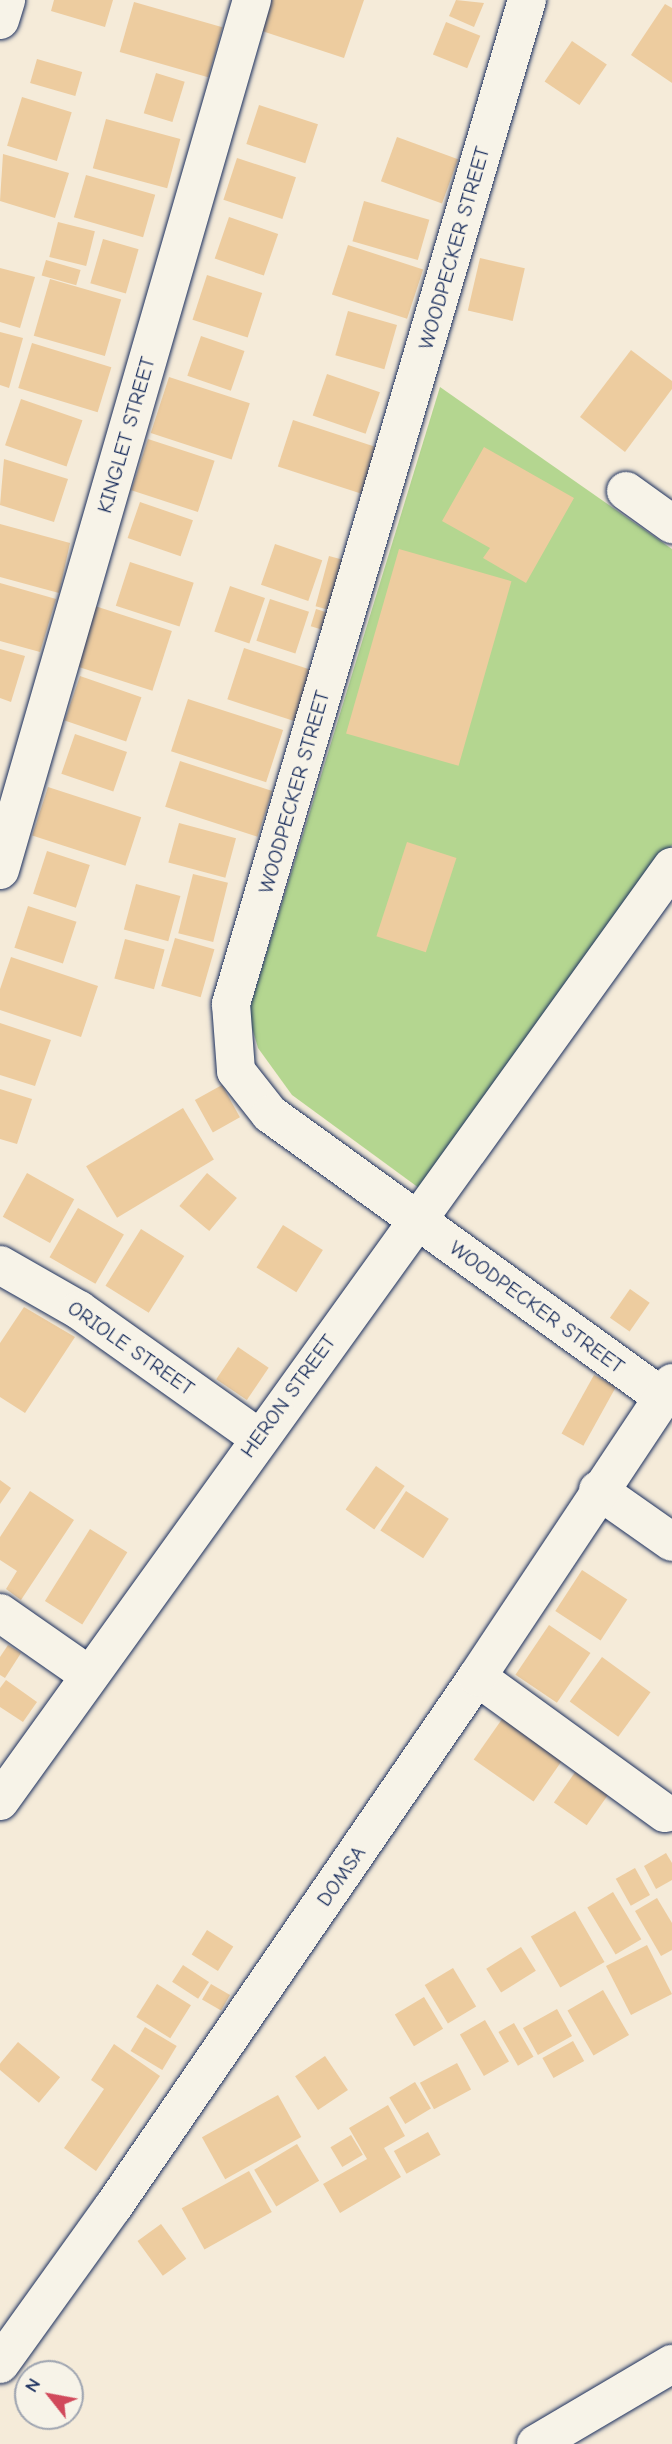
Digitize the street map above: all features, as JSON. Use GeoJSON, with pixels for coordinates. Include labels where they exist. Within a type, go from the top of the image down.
{"type":"FeatureCollection","features":[{"type":"Feature","properties":{"kind":"street"},"geometry":{"type":"LineString","coordinates":[[0,20],[6,0]]}},
{"type":"Feature","properties":{"kind":"street","name":"KINGLET STREET"},"geometry":{"type":"LineString","coordinates":[[0,870],[252,0]]}},
{"type":"Feature","properties":{"kind":"street","name":"WOODPECKER STREET"},"geometry":{"type":"LineString","coordinates":[[527,0],[231,1004],[236,1071],[270,1114],[416,1220],[667,1390]]}},
{"type":"Feature","properties":{"kind":"street"},"geometry":{"type":"LineString","coordinates":[[626,491],[672,524]]}},
{"type":"Feature","properties":{"kind":"street","name":"HERON STREET"},"geometry":{"type":"LineString","coordinates":[[0,1801],[258,1437],[672,867]]}},
{"type":"Feature","properties":{"kind":"street","name":"ORIOLE STREET"},"geometry":{"type":"LineString","coordinates":[[0,1265],[79,1310],[258,1437]]}},
{"type":"Feature","properties":{"kind":"street","name":"DOMSA"},"geometry":{"type":"LineString","coordinates":[[0,2364],[121,2196],[477,1677],[598,1490],[667,1390]]}},
{"type":"Feature","properties":{"kind":"street"},"geometry":{"type":"LineString","coordinates":[[598,1490],[672,1542]]}},
{"type":"Feature","properties":{"kind":"street"},"geometry":{"type":"LineString","coordinates":[[0,1613],[89,1675]]}},
{"type":"Feature","properties":{"kind":"street"},"geometry":{"type":"LineString","coordinates":[[477,1677],[665,1813]]}},
{"type":"Feature","properties":{"kind":"street"},"geometry":{"type":"LineString","coordinates":[[536,2444],[672,2364]]}},
{"type":"Feature","properties":{"kind":"green space"},"geometry":{"type":"Polygon","coordinates":[[[440,387],[672,549],[672,845],[419,1188],[292,1095],[258,1048],[248,1014],[440,387]]]}},
{"type":"Feature","properties":{"kind":"building"},"geometry":{"type":"Polygon","coordinates":[[[54,0],[113,0],[105,27],[51,11],[54,0]]]}},
{"type":"Feature","properties":{"kind":"building"},"geometry":{"type":"Polygon","coordinates":[[[272,0],[364,0],[344,58],[262,31],[272,0]]]}},
{"type":"Feature","properties":{"kind":"building"},"geometry":{"type":"Polygon","coordinates":[[[456,0],[484,3],[474,27],[449,16],[456,0]]]}},
{"type":"Feature","properties":{"kind":"building"},"geometry":{"type":"Polygon","coordinates":[[[134,2],[222,27],[208,77],[120,52],[134,2]]]}},
{"type":"Feature","properties":{"kind":"building"},"geometry":{"type":"Polygon","coordinates":[[[665,4],[672,8],[672,83],[631,55],[665,4]]]}},
{"type":"Feature","properties":{"kind":"building"},"geometry":{"type":"Polygon","coordinates":[[[446,22],[480,36],[467,68],[433,54],[446,22]]]}},
{"type":"Feature","properties":{"kind":"building"},"geometry":{"type":"Polygon","coordinates":[[[572,41],[607,64],[579,105],[545,82],[572,41]]]}},
{"type":"Feature","properties":{"kind":"building"},"geometry":{"type":"Polygon","coordinates":[[[37,59],[82,72],[75,96],[30,83],[37,59]]]}},
{"type":"Feature","properties":{"kind":"building"},"geometry":{"type":"Polygon","coordinates":[[[156,73],[185,82],[172,122],[144,113],[156,73]]]}},
{"type":"Feature","properties":{"kind":"building"},"geometry":{"type":"Polygon","coordinates":[[[22,97],[72,112],[57,161],[7,146],[22,97]]]}},
{"type":"Feature","properties":{"kind":"building"},"geometry":{"type":"Polygon","coordinates":[[[259,105],[318,124],[305,163],[246,144],[259,105]]]}},
{"type":"Feature","properties":{"kind":"building"},"geometry":{"type":"Polygon","coordinates":[[[106,119],[180,139],[167,188],[93,168],[106,119]]]}},
{"type":"Feature","properties":{"kind":"building"},"geometry":{"type":"Polygon","coordinates":[[[397,137],[458,159],[442,203],[381,181],[397,137]]]}},
{"type":"Feature","properties":{"kind":"building"},"geometry":{"type":"Polygon","coordinates":[[[3,154],[69,173],[55,218],[0,201],[3,154]]]}},
{"type":"Feature","properties":{"kind":"building"},"geometry":{"type":"Polygon","coordinates":[[[237,158],[296,177],[282,219],[223,200],[237,158]]]}},
{"type":"Feature","properties":{"kind":"building"},"geometry":{"type":"Polygon","coordinates":[[[86,175],[155,195],[143,237],[74,217],[86,175]]]}},
{"type":"Feature","properties":{"kind":"building"},"geometry":{"type":"Polygon","coordinates":[[[364,201],[429,220],[418,260],[352,241],[364,201]]]}},
{"type":"Feature","properties":{"kind":"building"},"geometry":{"type":"Polygon","coordinates":[[[229,217],[278,234],[264,276],[215,259],[229,217]]]}},
{"type":"Feature","properties":{"kind":"building"},"geometry":{"type":"Polygon","coordinates":[[[58,222],[95,231],[86,266],[49,257],[58,222]]]}},
{"type":"Feature","properties":{"kind":"building"},"geometry":{"type":"Polygon","coordinates":[[[103,239],[139,249],[126,293],[90,283],[103,239]]]}},
{"type":"Feature","properties":{"kind":"building"},"geometry":{"type":"Polygon","coordinates":[[[348,245],[423,269],[407,319],[332,294],[348,245]]]}},
{"type":"Feature","properties":{"kind":"building"},"geometry":{"type":"Polygon","coordinates":[[[480,258],[525,268],[513,321],[468,311],[480,258]]]}},
{"type":"Feature","properties":{"kind":"building"},"geometry":{"type":"Polygon","coordinates":[[[46,260],[81,270],[76,285],[42,275],[46,260]]]}},
{"type":"Feature","properties":{"kind":"building"},"geometry":{"type":"Polygon","coordinates":[[[0,268],[35,277],[20,328],[0,322],[0,268]]]}},
{"type":"Feature","properties":{"kind":"building"},"geometry":{"type":"Polygon","coordinates":[[[207,275],[262,293],[248,338],[192,320],[207,275]]]}},
{"type":"Feature","properties":{"kind":"building"},"geometry":{"type":"Polygon","coordinates":[[[50,279],[121,299],[105,356],[34,336],[50,279]]]}},
{"type":"Feature","properties":{"kind":"building"},"geometry":{"type":"Polygon","coordinates":[[[348,311],[397,325],[384,369],[335,355],[348,311]]]}},
{"type":"Feature","properties":{"kind":"building"},"geometry":{"type":"Polygon","coordinates":[[[0,332],[23,338],[9,388],[0,385],[0,332]]]}},
{"type":"Feature","properties":{"kind":"building"},"geometry":{"type":"Polygon","coordinates":[[[201,336],[244,351],[231,391],[187,376],[201,336]]]}},
{"type":"Feature","properties":{"kind":"building"},"geometry":{"type":"Polygon","coordinates":[[[32,343],[111,367],[98,412],[18,388],[32,343]]]}},
{"type":"Feature","properties":{"kind":"building"},"geometry":{"type":"Polygon","coordinates":[[[631,350],[672,381],[672,389],[625,452],[580,417],[631,350]]]}},
{"type":"Feature","properties":{"kind":"building"},"geometry":{"type":"Polygon","coordinates":[[[327,374],[380,392],[366,434],[313,416],[327,374]]]}},
{"type":"Feature","properties":{"kind":"building"},"geometry":{"type":"Polygon","coordinates":[[[169,377],[250,403],[232,459],[151,433],[169,377]]]}},
{"type":"Feature","properties":{"kind":"building"},"geometry":{"type":"Polygon","coordinates":[[[21,399],[82,420],[67,466],[5,445],[21,399]]]}},
{"type":"Feature","properties":{"kind":"building"},"geometry":{"type":"Polygon","coordinates":[[[293,420],[384,450],[369,496],[278,467],[293,420]]]}},
{"type":"Feature","properties":{"kind":"building"},"geometry":{"type":"Polygon","coordinates":[[[148,439],[215,461],[198,512],[131,490],[148,439]]]}},
{"type":"Feature","properties":{"kind":"building"},"geometry":{"type":"Polygon","coordinates":[[[484,447],[574,498],[526,583],[483,558],[490,548],[442,521],[484,447]]]}},
{"type":"Feature","properties":{"kind":"building"},"geometry":{"type":"Polygon","coordinates":[[[4,459],[68,479],[54,522],[0,505],[4,459]]]}},
{"type":"Feature","properties":{"kind":"building"},"geometry":{"type":"Polygon","coordinates":[[[140,502],[193,520],[181,556],[128,538],[140,502]]]}},
{"type":"Feature","properties":{"kind":"building"},"geometry":{"type":"Polygon","coordinates":[[[0,524],[70,543],[59,593],[0,577],[0,524]]]}},
{"type":"Feature","properties":{"kind":"building"},"geometry":{"type":"Polygon","coordinates":[[[275,544],[322,560],[308,601],[261,585],[275,544]]]}},
{"type":"Feature","properties":{"kind":"building"},"geometry":{"type":"Polygon","coordinates":[[[399,549],[511,581],[459,766],[346,734],[399,549]]]}},
{"type":"Feature","properties":{"kind":"building"},"geometry":{"type":"Polygon","coordinates":[[[329,556],[348,561],[335,611],[316,606],[329,556]]]}},
{"type":"Feature","properties":{"kind":"building"},"geometry":{"type":"Polygon","coordinates":[[[130,562],[194,583],[180,626],[116,606],[130,562]]]}},
{"type":"Feature","properties":{"kind":"building"},"geometry":{"type":"Polygon","coordinates":[[[0,583],[56,599],[40,652],[0,641],[0,583]]]}},
{"type":"Feature","properties":{"kind":"building"},"geometry":{"type":"Polygon","coordinates":[[[230,586],[265,598],[249,643],[214,631],[230,586]]]}},
{"type":"Feature","properties":{"kind":"building"},"geometry":{"type":"Polygon","coordinates":[[[270,599],[309,612],[295,654],[256,641],[270,599]]]}},
{"type":"Feature","properties":{"kind":"building"},"geometry":{"type":"Polygon","coordinates":[[[92,605],[172,631],[152,691],[73,665],[92,605]]]}},
{"type":"Feature","properties":{"kind":"building"},"geometry":{"type":"Polygon","coordinates":[[[316,609],[336,615],[331,632],[311,626],[316,609]]]}},
{"type":"Feature","properties":{"kind":"building"},"geometry":{"type":"Polygon","coordinates":[[[244,648],[315,671],[299,723],[227,699],[244,648]]]}},
{"type":"Feature","properties":{"kind":"building"},"geometry":{"type":"Polygon","coordinates":[[[0,649],[25,656],[11,702],[0,698],[0,649]]]}},
{"type":"Feature","properties":{"kind":"building"},"geometry":{"type":"Polygon","coordinates":[[[80,676],[141,697],[126,742],[65,720],[80,676]]]}},
{"type":"Feature","properties":{"kind":"building"},"geometry":{"type":"Polygon","coordinates":[[[188,699],[283,730],[266,782],[171,751],[188,699]]]}},
{"type":"Feature","properties":{"kind":"building"},"geometry":{"type":"Polygon","coordinates":[[[75,734],[127,752],[113,792],[61,774],[75,734]]]}},
{"type":"Feature","properties":{"kind":"building"},"geometry":{"type":"Polygon","coordinates":[[[180,761],[272,791],[257,837],[165,807],[180,761]]]}},
{"type":"Feature","properties":{"kind":"building"},"geometry":{"type":"Polygon","coordinates":[[[48,787],[141,817],[125,866],[32,836],[48,787]]]}},
{"type":"Feature","properties":{"kind":"building"},"geometry":{"type":"Polygon","coordinates":[[[179,823],[236,838],[225,878],[168,863],[179,823]]]}},
{"type":"Feature","properties":{"kind":"building"},"geometry":{"type":"Polygon","coordinates":[[[407,842],[456,858],[426,952],[376,936],[407,842]]]}},
{"type":"Feature","properties":{"kind":"building"},"geometry":{"type":"Polygon","coordinates":[[[47,851],[90,865],[76,908],[33,894],[47,851]]]}},
{"type":"Feature","properties":{"kind":"building"},"geometry":{"type":"Polygon","coordinates":[[[193,874],[228,883],[213,942],[178,933],[193,874]]]}},
{"type":"Feature","properties":{"kind":"building"},"geometry":{"type":"Polygon","coordinates":[[[136,884],[180,896],[168,941],[124,929],[136,884]]]}},
{"type":"Feature","properties":{"kind":"building"},"geometry":{"type":"Polygon","coordinates":[[[28,906],[77,922],[63,964],[14,948],[28,906]]]}},
{"type":"Feature","properties":{"kind":"building"},"geometry":{"type":"Polygon","coordinates":[[[175,938],[214,949],[201,997],[161,986],[175,938]]]}},
{"type":"Feature","properties":{"kind":"building"},"geometry":{"type":"Polygon","coordinates":[[[125,939],[165,950],[154,989],[114,979],[125,939]]]}},
{"type":"Feature","properties":{"kind":"building"},"geometry":{"type":"Polygon","coordinates":[[[11,957],[98,986],[81,1037],[0,1010],[0,989],[11,957]]]}},
{"type":"Feature","properties":{"kind":"building"},"geometry":{"type":"Polygon","coordinates":[[[0,1023],[51,1040],[35,1086],[0,1075],[0,1023]]]}},
{"type":"Feature","properties":{"kind":"building"},"geometry":{"type":"Polygon","coordinates":[[[222,1085],[240,1117],[213,1132],[195,1100],[222,1085]]]}},
{"type":"Feature","properties":{"kind":"building"},"geometry":{"type":"Polygon","coordinates":[[[0,1089],[32,1099],[17,1144],[0,1139],[0,1089]]]}},
{"type":"Feature","properties":{"kind":"building"},"geometry":{"type":"Polygon","coordinates":[[[183,1108],[214,1159],[117,1218],[86,1166],[183,1108]]]}},
{"type":"Feature","properties":{"kind":"building"},"geometry":{"type":"Polygon","coordinates":[[[27,1173],[74,1199],[50,1243],[3,1217],[27,1173]]]}},
{"type":"Feature","properties":{"kind":"building"},"geometry":{"type":"Polygon","coordinates":[[[207,1173],[237,1198],[209,1231],[179,1206],[207,1173]]]}},
{"type":"Feature","properties":{"kind":"building"},"geometry":{"type":"Polygon","coordinates":[[[78,1208],[124,1234],[95,1284],[50,1257],[78,1208]]]}},
{"type":"Feature","properties":{"kind":"building"},"geometry":{"type":"Polygon","coordinates":[[[283,1225],[323,1250],[296,1292],[257,1267],[283,1225]]]}},
{"type":"Feature","properties":{"kind":"building"},"geometry":{"type":"Polygon","coordinates":[[[141,1229],[184,1256],[149,1313],[105,1286],[141,1229]]]}},
{"type":"Feature","properties":{"kind":"building"},"geometry":{"type":"Polygon","coordinates":[[[630,1289],[650,1303],[630,1331],[610,1318],[630,1289]]]}},
{"type":"Feature","properties":{"kind":"building"},"geometry":{"type":"Polygon","coordinates":[[[24,1307],[75,1337],[25,1413],[0,1397],[0,1343],[24,1307]]]}},
{"type":"Feature","properties":{"kind":"building"},"geometry":{"type":"Polygon","coordinates":[[[238,1347],[269,1368],[247,1400],[216,1379],[238,1347]]]}},
{"type":"Feature","properties":{"kind":"building"},"geometry":{"type":"Polygon","coordinates":[[[594,1375],[616,1387],[583,1446],[562,1434],[594,1375]]]}},
{"type":"Feature","properties":{"kind":"building"},"geometry":{"type":"Polygon","coordinates":[[[376,1466],[405,1486],[374,1529],[346,1509],[376,1466]]]}},
{"type":"Feature","properties":{"kind":"building"},"geometry":{"type":"Polygon","coordinates":[[[0,1480],[11,1488],[0,1504],[0,1480]]]}},
{"type":"Feature","properties":{"kind":"building"},"geometry":{"type":"Polygon","coordinates":[[[30,1491],[74,1520],[21,1600],[6,1589],[17,1571],[0,1560],[0,1537],[30,1491]]]}},
{"type":"Feature","properties":{"kind":"building"},"geometry":{"type":"Polygon","coordinates":[[[406,1491],[449,1519],[423,1558],[380,1530],[406,1491]]]}},
{"type":"Feature","properties":{"kind":"building"},"geometry":{"type":"Polygon","coordinates":[[[90,1529],[127,1552],[82,1624],[45,1601],[90,1529]]]}},
{"type":"Feature","properties":{"kind":"building"},"geometry":{"type":"Polygon","coordinates":[[[582,1570],[627,1599],[601,1641],[555,1611],[582,1570]]]}},
{"type":"Feature","properties":{"kind":"building"},"geometry":{"type":"Polygon","coordinates":[[[549,1625],[590,1653],[557,1703],[515,1675],[549,1625]]]}},
{"type":"Feature","properties":{"kind":"building"},"geometry":{"type":"Polygon","coordinates":[[[8,1645],[21,1653],[5,1678],[0,1675],[0,1657],[8,1645]]]}},
{"type":"Feature","properties":{"kind":"building"},"geometry":{"type":"Polygon","coordinates":[[[602,1657],[651,1692],[618,1737],[570,1701],[602,1657]]]}},
{"type":"Feature","properties":{"kind":"building"},"geometry":{"type":"Polygon","coordinates":[[[6,1680],[37,1702],[23,1722],[0,1707],[0,1688],[6,1680]]]}},
{"type":"Feature","properties":{"kind":"building"},"geometry":{"type":"Polygon","coordinates":[[[507,1712],[567,1754],[534,1801],[474,1760],[507,1712]]]}},
{"type":"Feature","properties":{"kind":"building"},"geometry":{"type":"Polygon","coordinates":[[[578,1768],[611,1791],[587,1825],[554,1802],[578,1768]]]}},
{"type":"Feature","properties":{"kind":"building"},"geometry":{"type":"Polygon","coordinates":[[[666,1853],[672,1863],[672,1880],[656,1889],[644,1866],[666,1853]]]}},
{"type":"Feature","properties":{"kind":"building"},"geometry":{"type":"Polygon","coordinates":[[[635,1868],[650,1895],[631,1906],[616,1879],[635,1868]]]}},
{"type":"Feature","properties":{"kind":"building"},"geometry":{"type":"Polygon","coordinates":[[[613,1892],[641,1939],[616,1955],[587,1907],[613,1892]]]}},
{"type":"Feature","properties":{"kind":"building"},"geometry":{"type":"Polygon","coordinates":[[[657,1898],[672,1923],[672,1950],[661,1956],[635,1911],[657,1898]]]}},
{"type":"Feature","properties":{"kind":"building"},"geometry":{"type":"Polygon","coordinates":[[[575,1911],[604,1962],[560,1988],[531,1936],[575,1911]]]}},
{"type":"Feature","properties":{"kind":"building"},"geometry":{"type":"Polygon","coordinates":[[[207,1930],[233,1946],[218,1971],[192,1955],[207,1930]]]}},
{"type":"Feature","properties":{"kind":"building"},"geometry":{"type":"Polygon","coordinates":[[[647,1945],[672,1994],[631,2015],[606,1966],[647,1945]]]}},
{"type":"Feature","properties":{"kind":"building"},"geometry":{"type":"Polygon","coordinates":[[[521,1947],[536,1971],[501,1992],[486,1969],[521,1947]]]}},
{"type":"Feature","properties":{"kind":"building"},"geometry":{"type":"Polygon","coordinates":[[[183,1965],[209,1982],[198,1999],[172,1982],[183,1965]]]}},
{"type":"Feature","properties":{"kind":"building"},"geometry":{"type":"Polygon","coordinates":[[[453,1968],[476,2007],[448,2024],[425,1985],[453,1968]]]}},
{"type":"Feature","properties":{"kind":"building"},"geometry":{"type":"Polygon","coordinates":[[[157,1984],[191,2005],[170,2038],[136,2017],[157,1984]]]}},
{"type":"Feature","properties":{"kind":"building"},"geometry":{"type":"Polygon","coordinates":[[[211,1984],[230,1995],[221,2011],[202,2000],[211,1984]]]}},
{"type":"Feature","properties":{"kind":"building"},"geometry":{"type":"Polygon","coordinates":[[[603,1990],[629,2035],[593,2056],[567,2011],[603,1990]]]}},
{"type":"Feature","properties":{"kind":"building"},"geometry":{"type":"Polygon","coordinates":[[[424,1997],[443,2029],[414,2046],[395,2015],[424,1997]]]}},
{"type":"Feature","properties":{"kind":"building"},"geometry":{"type":"Polygon","coordinates":[[[557,2009],[572,2036],[538,2055],[523,2028],[557,2009]]]}},
{"type":"Feature","properties":{"kind":"building"},"geometry":{"type":"Polygon","coordinates":[[[485,2020],[509,2062],[484,2076],[460,2034],[485,2020]]]}},
{"type":"Feature","properties":{"kind":"building"},"geometry":{"type":"Polygon","coordinates":[[[514,2023],[534,2057],[518,2066],[498,2032],[514,2023]]]}},
{"type":"Feature","properties":{"kind":"building"},"geometry":{"type":"Polygon","coordinates":[[[145,2027],[177,2046],[162,2070],[131,2051],[145,2027]]]}},
{"type":"Feature","properties":{"kind":"building"},"geometry":{"type":"Polygon","coordinates":[[[573,2041],[584,2061],[554,2078],[542,2058],[573,2041]]]}},
{"type":"Feature","properties":{"kind":"building"},"geometry":{"type":"Polygon","coordinates":[[[18,2042],[60,2077],[39,2103],[0,2070],[0,2063],[18,2042]]]}},
{"type":"Feature","properties":{"kind":"building"},"geometry":{"type":"Polygon","coordinates":[[[114,2044],[160,2076],[96,2171],[64,2148],[104,2089],[91,2080],[114,2044]]]}},
{"type":"Feature","properties":{"kind":"building"},"geometry":{"type":"Polygon","coordinates":[[[325,2056],[348,2090],[318,2110],[295,2076],[325,2056]]]}},
{"type":"Feature","properties":{"kind":"building"},"geometry":{"type":"Polygon","coordinates":[[[457,2063],[471,2089],[434,2109],[420,2083],[457,2063]]]}},
{"type":"Feature","properties":{"kind":"building"},"geometry":{"type":"Polygon","coordinates":[[[415,2082],[431,2109],[405,2124],[389,2097],[415,2082]]]}},
{"type":"Feature","properties":{"kind":"building"},"geometry":{"type":"Polygon","coordinates":[[[278,2095],[301,2137],[225,2179],[202,2137],[278,2095]]]}},
{"type":"Feature","properties":{"kind":"building"},"geometry":{"type":"Polygon","coordinates":[[[388,2105],[405,2136],[384,2148],[401,2177],[340,2213],[323,2184],[367,2159],[349,2128],[388,2105]]]}},
{"type":"Feature","properties":{"kind":"building"},"geometry":{"type":"Polygon","coordinates":[[[428,2132],[441,2155],[406,2174],[394,2151],[428,2132]]]}},
{"type":"Feature","properties":{"kind":"building"},"geometry":{"type":"Polygon","coordinates":[[[351,2135],[363,2155],[342,2167],[330,2147],[351,2135]]]}},
{"type":"Feature","properties":{"kind":"building"},"geometry":{"type":"Polygon","coordinates":[[[297,2144],[319,2181],[276,2207],[254,2170],[297,2144]]]}},
{"type":"Feature","properties":{"kind":"building"},"geometry":{"type":"Polygon","coordinates":[[[249,2171],[272,2212],[204,2249],[182,2208],[249,2171]]]}},
{"type":"Feature","properties":{"kind":"building"},"geometry":{"type":"Polygon","coordinates":[[[161,2224],[186,2259],[163,2276],[138,2241],[161,2224]]]}}]}
